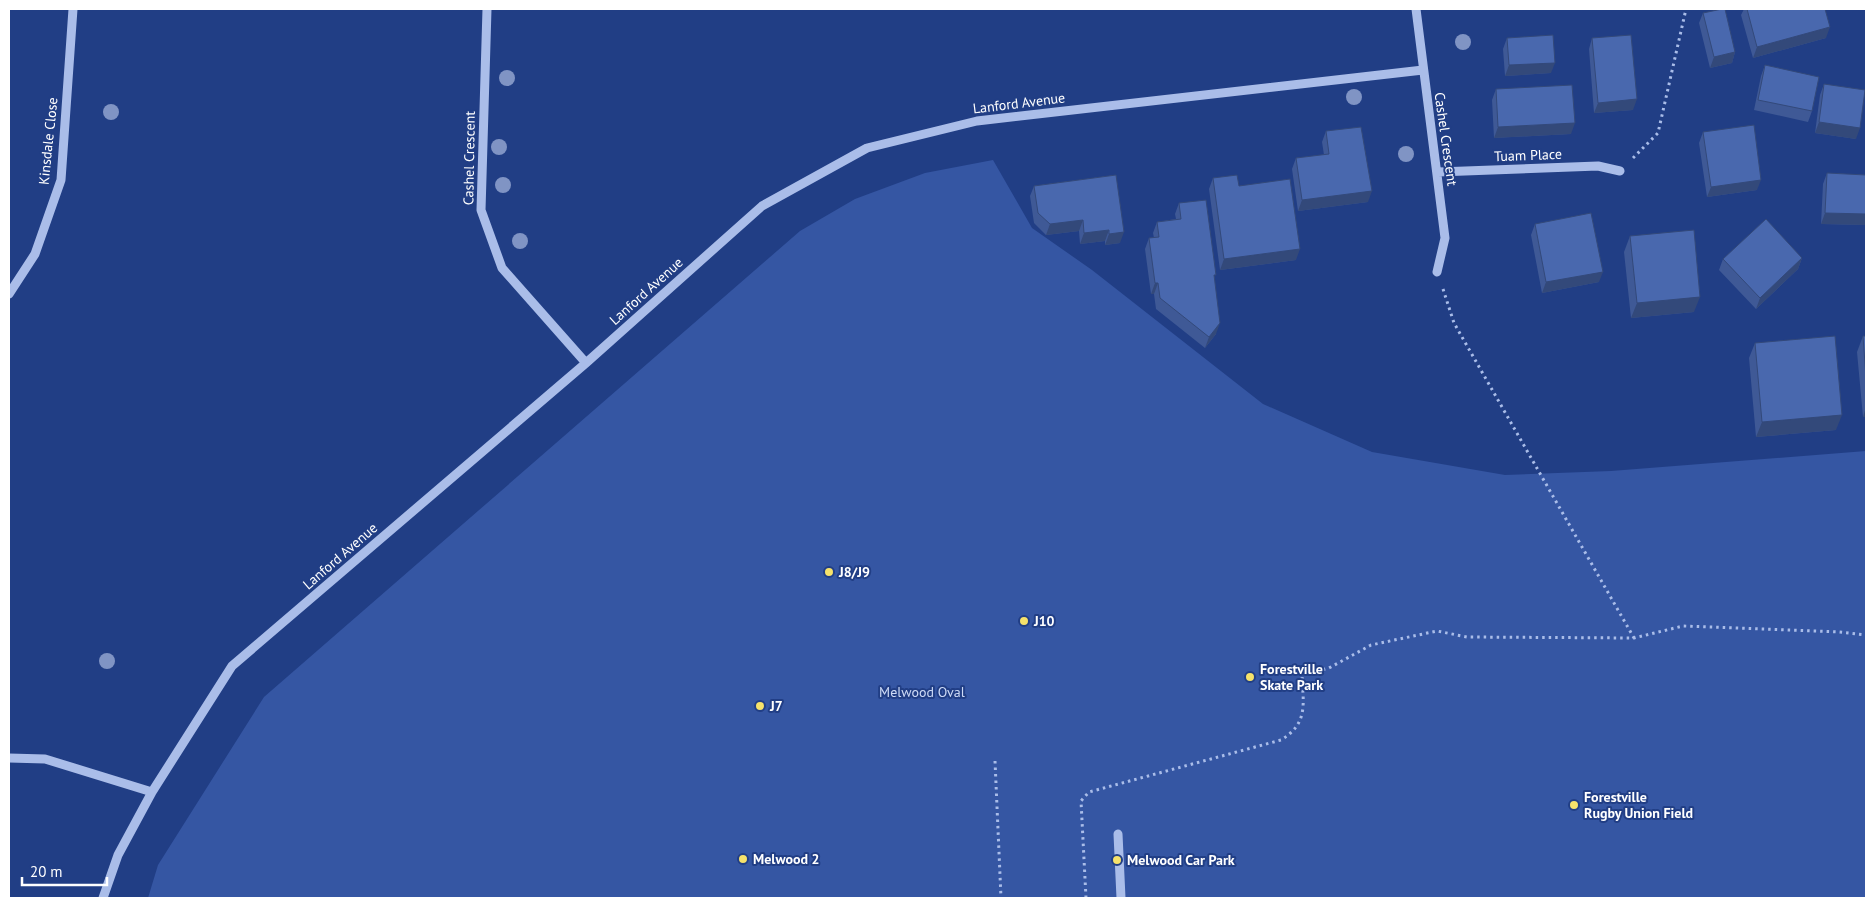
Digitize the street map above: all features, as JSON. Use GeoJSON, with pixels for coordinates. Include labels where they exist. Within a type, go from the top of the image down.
{"type":"FeatureCollection","features":[{"type":"Feature","properties":{"kind":"street","name":"Kinsdale Close"},"geometry":{"type":"LineString","coordinates":[[9,294],[35,254],[61,180],[73,9]]}},
{"type":"Feature","properties":{"kind":"street","name":"Cashel Crescent"},"geometry":{"type":"LineString","coordinates":[[487,9],[481,210],[502,268],[586,363]]}},
{"type":"Feature","properties":{"kind":"street","name":"Cashel Crescent"},"geometry":{"type":"LineString","coordinates":[[1416,9],[1445,238],[1437,272]]}},
{"type":"Feature","properties":{"kind":"street","name":"Lanford Avenue"},"geometry":{"type":"LineString","coordinates":[[104,898],[118,855],[152,792],[232,666],[586,363],[762,206],[867,148],[977,121],[1423,70]]}},
{"type":"Feature","properties":{"kind":"street","name":"Tuam Place"},"geometry":{"type":"LineString","coordinates":[[1438,172],[1598,166],[1620,171]]}},
{"type":"Feature","properties":{"kind":"street"},"geometry":{"type":"LineString","coordinates":[[9,758],[45,759],[152,792]]}},
{"type":"Feature","properties":{"kind":"street"},"geometry":{"type":"LineString","coordinates":[[1118,834],[1121,898]]}},
{"type":"Feature","properties":{"kind":"path"},"geometry":{"type":"LineString","coordinates":[[1620,171],[1658,133],[1686,9]]}},
{"type":"Feature","properties":{"kind":"path"},"geometry":{"type":"LineString","coordinates":[[1437,272],[1454,323],[1634,638]]}},
{"type":"Feature","properties":{"kind":"path"},"geometry":{"type":"LineString","coordinates":[[1086,898],[1081,801],[1089,792],[1281,740],[1293,733],[1303,714],[1302,675],[1329,668],[1371,645],[1437,631],[1467,637],[1634,638],[1683,626],[1839,632],[1866,635]]}},
{"type":"Feature","properties":{"kind":"path"},"geometry":{"type":"LineString","coordinates":[[995,761],[1001,898]]}},
{"type":"Feature","properties":{"kind":"green space","name":"Melwood Oval"},"geometry":{"type":"Polygon","coordinates":[[[993,160],[1032,228],[1092,270],[1263,404],[1372,452],[1505,475],[1611,471],[1866,451],[1866,898],[148,898],[158,865],[264,697],[800,231],[855,199],[925,173],[993,160]]]}},
{"type":"Feature","properties":{"kind":"building"},"geometry":{"type":"Polygon","coordinates":[[[1725,9],[1735,52],[1714,57],[1703,13],[1725,9]]]}},
{"type":"Feature","properties":{"kind":"building"},"geometry":{"type":"Polygon","coordinates":[[[1747,9],[1825,9],[1830,27],[1757,47],[1747,9]]]}},
{"type":"Feature","properties":{"kind":"building"},"geometry":{"type":"Polygon","coordinates":[[[1553,35],[1555,63],[1509,65],[1507,38],[1553,35]]]}},
{"type":"Feature","properties":{"kind":"building"},"geometry":{"type":"Polygon","coordinates":[[[1631,35],[1637,99],[1598,103],[1592,38],[1631,35]]]}},
{"type":"Feature","properties":{"kind":"building"},"geometry":{"type":"Polygon","coordinates":[[[1765,65],[1819,77],[1812,111],[1758,100],[1765,65]]]}},
{"type":"Feature","properties":{"kind":"building"},"geometry":{"type":"Polygon","coordinates":[[[1824,84],[1865,90],[1860,128],[1819,122],[1824,84]]]}},
{"type":"Feature","properties":{"kind":"building"},"geometry":{"type":"Polygon","coordinates":[[[1572,85],[1575,123],[1498,127],[1496,89],[1572,85]]]}},
{"type":"Feature","properties":{"kind":"building"},"geometry":{"type":"Polygon","coordinates":[[[1754,125],[1761,180],[1711,187],[1703,132],[1754,125]]]}},
{"type":"Feature","properties":{"kind":"building"},"geometry":{"type":"Polygon","coordinates":[[[1361,127],[1372,191],[1302,200],[1296,158],[1329,154],[1326,131],[1361,127]]]}},
{"type":"Feature","properties":{"kind":"building"},"geometry":{"type":"Polygon","coordinates":[[[1827,173],[1866,175],[1866,214],[1825,213],[1827,173]]]}},
{"type":"Feature","properties":{"kind":"building"},"geometry":{"type":"Polygon","coordinates":[[[1116,175],[1124,232],[1109,234],[1109,230],[1084,233],[1083,220],[1050,224],[1038,213],[1034,186],[1116,175]]]}},
{"type":"Feature","properties":{"kind":"building"},"geometry":{"type":"Polygon","coordinates":[[[1237,175],[1239,186],[1290,179],[1300,249],[1224,259],[1213,178],[1237,175]]]}},
{"type":"Feature","properties":{"kind":"building"},"geometry":{"type":"Polygon","coordinates":[[[1206,200],[1220,323],[1209,337],[1160,298],[1158,283],[1155,283],[1149,238],[1159,237],[1157,222],[1181,219],[1179,203],[1206,200]]]}},
{"type":"Feature","properties":{"kind":"building"},"geometry":{"type":"Polygon","coordinates":[[[1591,213],[1603,272],[1546,282],[1535,224],[1591,213]]]}},
{"type":"Feature","properties":{"kind":"building"},"geometry":{"type":"Polygon","coordinates":[[[1766,219],[1802,258],[1760,298],[1723,259],[1766,219]]]}},
{"type":"Feature","properties":{"kind":"building"},"geometry":{"type":"Polygon","coordinates":[[[1694,230],[1700,297],[1637,303],[1630,236],[1694,230]]]}},
{"type":"Feature","properties":{"kind":"building"},"geometry":{"type":"Polygon","coordinates":[[[1835,336],[1842,415],[1762,422],[1755,343],[1835,336]]]}},
{"type":"Feature","properties":{"kind":"building"},"geometry":{"type":"Polygon","coordinates":[[[1863,336],[1866,336],[1866,378],[1863,336]]]}},
{"type":"Feature","properties":{"kind":"place","name":"J8/J9"},"geometry":{"type":"Point","coordinates":[829,572]}},
{"type":"Feature","properties":{"kind":"place","name":"J10"},"geometry":{"type":"Point","coordinates":[1024,621]}},
{"type":"Feature","properties":{"kind":"place","name":"Forestville Skate Park"},"geometry":{"type":"Point","coordinates":[1250,677]}},
{"type":"Feature","properties":{"kind":"place","name":"J7"},"geometry":{"type":"Point","coordinates":[760,706]}},
{"type":"Feature","properties":{"kind":"place","name":"Forestville Rugby Union Field"},"geometry":{"type":"Point","coordinates":[1574,805]}},
{"type":"Feature","properties":{"kind":"place","name":"Melwood 2"},"geometry":{"type":"Point","coordinates":[743,859]}},
{"type":"Feature","properties":{"kind":"place","name":"Melwood Car Park"},"geometry":{"type":"Point","coordinates":[1117,860]}}]}
